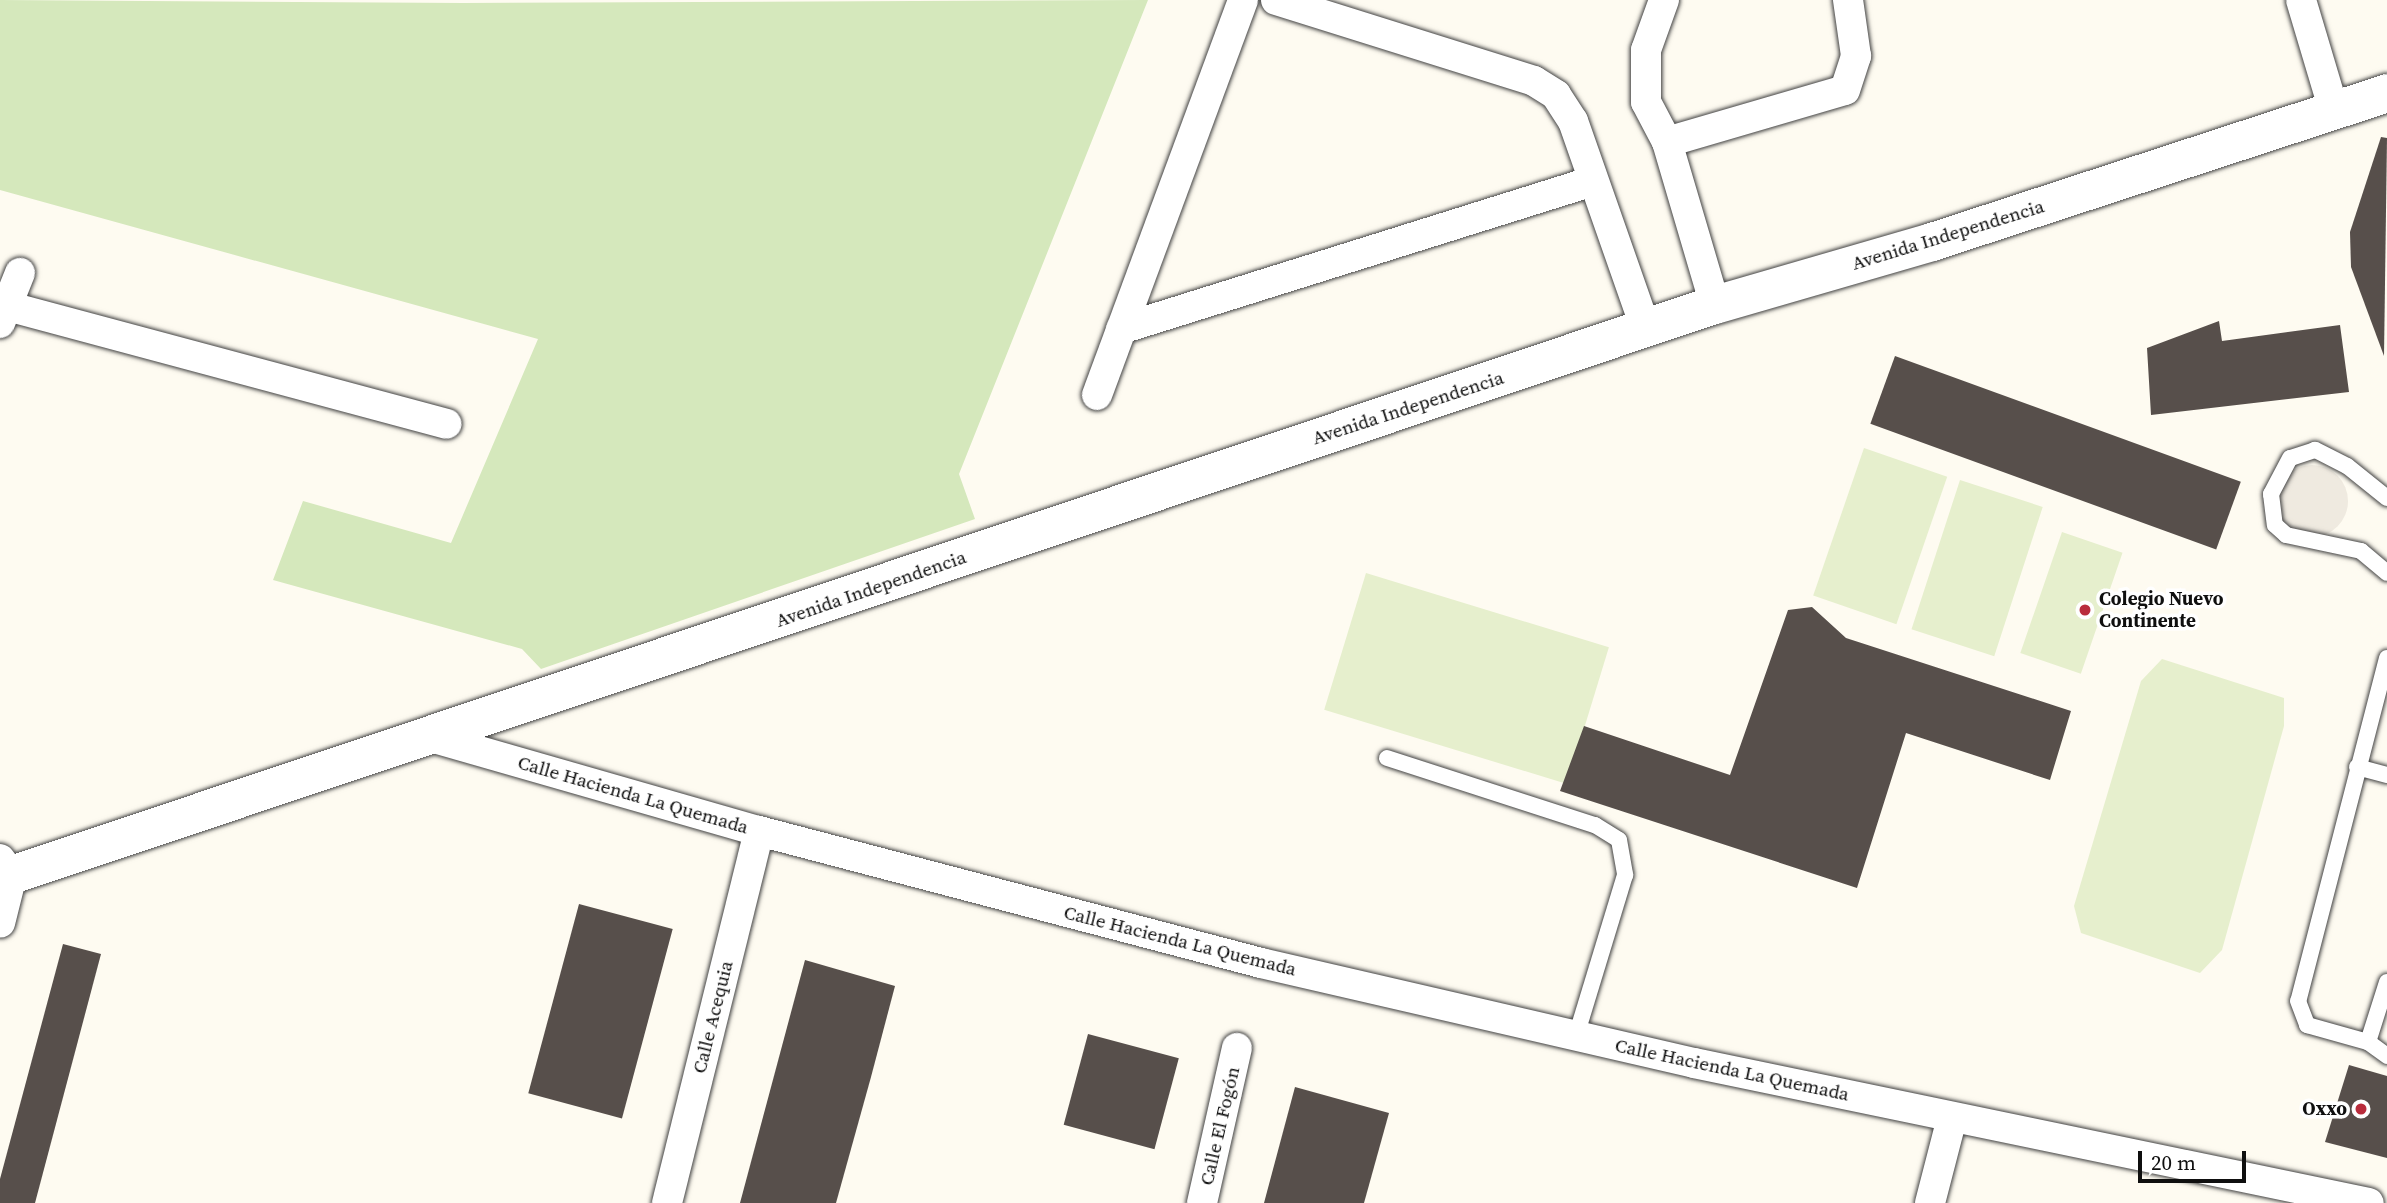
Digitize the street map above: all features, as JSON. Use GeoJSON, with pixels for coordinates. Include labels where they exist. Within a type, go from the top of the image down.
{"type":"FeatureCollection","features":[{"type":"Feature","properties":{"kind":"street"},"geometry":{"type":"LineString","coordinates":[[1097,396],[1242,0]]}},
{"type":"Feature","properties":{"kind":"street"},"geometry":{"type":"LineString","coordinates":[[1276,0],[1546,87],[1567,109],[1646,329]]}},
{"type":"Feature","properties":{"kind":"street"},"geometry":{"type":"LineString","coordinates":[[1664,0],[1642,75],[1646,102],[1667,142],[1715,305]]}},
{"type":"Feature","properties":{"kind":"street"},"geometry":{"type":"LineString","coordinates":[[1667,142],[1845,90],[1856,56],[1848,0]]}},
{"type":"Feature","properties":{"kind":"street"},"geometry":{"type":"LineString","coordinates":[[2301,0],[2334,111]]}},
{"type":"Feature","properties":{"kind":"street","name":"Avenida Independencia"},"geometry":{"type":"LineString","coordinates":[[433,738],[1715,305],[1932,242],[2387,93]]}},
{"type":"Feature","properties":{"kind":"street"},"geometry":{"type":"LineString","coordinates":[[1121,329],[1593,181]]}},
{"type":"Feature","properties":{"kind":"street"},"geometry":{"type":"LineString","coordinates":[[20,273],[3,315],[446,424]]}},
{"type":"Feature","properties":{"kind":"street"},"geometry":{"type":"LineString","coordinates":[[0,923],[4,871],[433,738]]}},
{"type":"Feature","properties":{"kind":"street","name":"Calle Hacienda La Quemada"},"geometry":{"type":"LineString","coordinates":[[433,738],[760,831],[1261,963],[1952,1118],[2369,1203]]}},
{"type":"Feature","properties":{"kind":"street","name":"Calle Acequia"},"geometry":{"type":"LineString","coordinates":[[667,1203],[760,831]]}},
{"type":"Feature","properties":{"kind":"street","name":"Calle El Fogón"},"geometry":{"type":"LineString","coordinates":[[1202,1203],[1237,1048]]}},
{"type":"Feature","properties":{"kind":"street"},"geometry":{"type":"LineString","coordinates":[[1930,1203],[1952,1118]]}},
{"type":"Feature","properties":{"kind":"lane"},"geometry":{"type":"LineString","coordinates":[[2387,498],[2347,466],[2315,450],[2290,458],[2271,494],[2275,524],[2286,536],[2361,551],[2387,573]]}},
{"type":"Feature","properties":{"kind":"lane"},"geometry":{"type":"LineString","coordinates":[[2387,658],[2304,961],[2298,1011],[2312,1028],[2368,1042],[2387,1056]]}},
{"type":"Feature","properties":{"kind":"lane"},"geometry":{"type":"LineString","coordinates":[[1388,758],[1595,825],[1619,840],[1625,875],[1576,1035]]}},
{"type":"Feature","properties":{"kind":"lane"},"geometry":{"type":"LineString","coordinates":[[2357,767],[2387,775]]}},
{"type":"Feature","properties":{"kind":"lane"},"geometry":{"type":"LineString","coordinates":[[2368,1042],[2387,982]]}},
{"type":"Feature","properties":{"kind":"green space"},"geometry":{"type":"Polygon","coordinates":[[[0,0],[463,3],[1148,0],[959,474],[975,519],[541,669],[522,649],[273,580],[303,501],[451,543],[538,339],[0,190],[0,0]]]}},
{"type":"Feature","properties":{"kind":"green space"},"geometry":{"type":"Polygon","coordinates":[[[1864,448],[1947,477],[1896,624],[1813,596],[1864,448]]]}},
{"type":"Feature","properties":{"kind":"green space"},"geometry":{"type":"Polygon","coordinates":[[[1960,480],[2043,507],[1994,656],[1911,629],[1960,480]]]}},
{"type":"Feature","properties":{"kind":"green space"},"geometry":{"type":"Polygon","coordinates":[[[2062,532],[2123,553],[2081,674],[2020,653],[2062,532]]]}},
{"type":"Feature","properties":{"kind":"green space"},"geometry":{"type":"Polygon","coordinates":[[[1366,573],[1609,647],[1567,784],[1324,710],[1366,573]]]}},
{"type":"Feature","properties":{"kind":"green space"},"geometry":{"type":"Polygon","coordinates":[[[2162,659],[2284,698],[2284,726],[2222,950],[2200,973],[2081,933],[2074,906],[2141,681],[2162,659]]]}},
{"type":"Feature","properties":{"kind":"shaded area"},"geometry":{"type":"Polygon","coordinates":[[[2319,465],[2338,475],[2346,487],[2346,515],[2338,527],[2326,535],[2305,537],[2286,527],[2278,515],[2276,494],[2286,475],[2298,467],[2319,465]]]}},
{"type":"Feature","properties":{"kind":"building"},"geometry":{"type":"Polygon","coordinates":[[[2381,137],[2387,138],[2384,356],[2351,267],[2350,232],[2381,137]]]}},
{"type":"Feature","properties":{"kind":"building"},"geometry":{"type":"Polygon","coordinates":[[[2219,321],[2222,341],[2340,325],[2349,392],[2151,415],[2147,348],[2219,321]]]}},
{"type":"Feature","properties":{"kind":"building"},"geometry":{"type":"Polygon","coordinates":[[[1895,356],[2241,482],[2216,550],[1870,424],[1895,356]]]}},
{"type":"Feature","properties":{"kind":"building"},"geometry":{"type":"Polygon","coordinates":[[[1812,607],[1846,638],[2071,711],[2050,780],[1906,733],[1857,888],[1560,791],[1584,726],[1730,775],[1788,610],[1812,607]]]}},
{"type":"Feature","properties":{"kind":"building"},"geometry":{"type":"Polygon","coordinates":[[[579,904],[673,929],[622,1118],[528,1093],[579,904]]]}},
{"type":"Feature","properties":{"kind":"building"},"geometry":{"type":"Polygon","coordinates":[[[63,944],[101,954],[35,1203],[0,1203],[0,1179],[63,944]]]}},
{"type":"Feature","properties":{"kind":"building"},"geometry":{"type":"Polygon","coordinates":[[[805,960],[895,986],[871,1077],[836,1203],[740,1203],[805,960]]]}},
{"type":"Feature","properties":{"kind":"building"},"geometry":{"type":"Polygon","coordinates":[[[1088,1034],[1179,1058],[1154,1149],[1064,1125],[1088,1034]]]}},
{"type":"Feature","properties":{"kind":"building","name":"Oxxo"},"geometry":{"type":"Polygon","coordinates":[[[2349,1065],[2387,1076],[2387,1158],[2325,1142],[2349,1065]]]}},
{"type":"Feature","properties":{"kind":"building"},"geometry":{"type":"Polygon","coordinates":[[[1295,1087],[1389,1113],[1364,1203],[1264,1203],[1295,1087]]]}},
{"type":"Feature","properties":{"kind":"place","name":"Colegio Nuevo Continente"},"geometry":{"type":"Point","coordinates":[2085,610]}},
{"type":"Feature","properties":{"kind":"place","name":"Oxxo"},"geometry":{"type":"Point","coordinates":[2361,1109]}}]}
